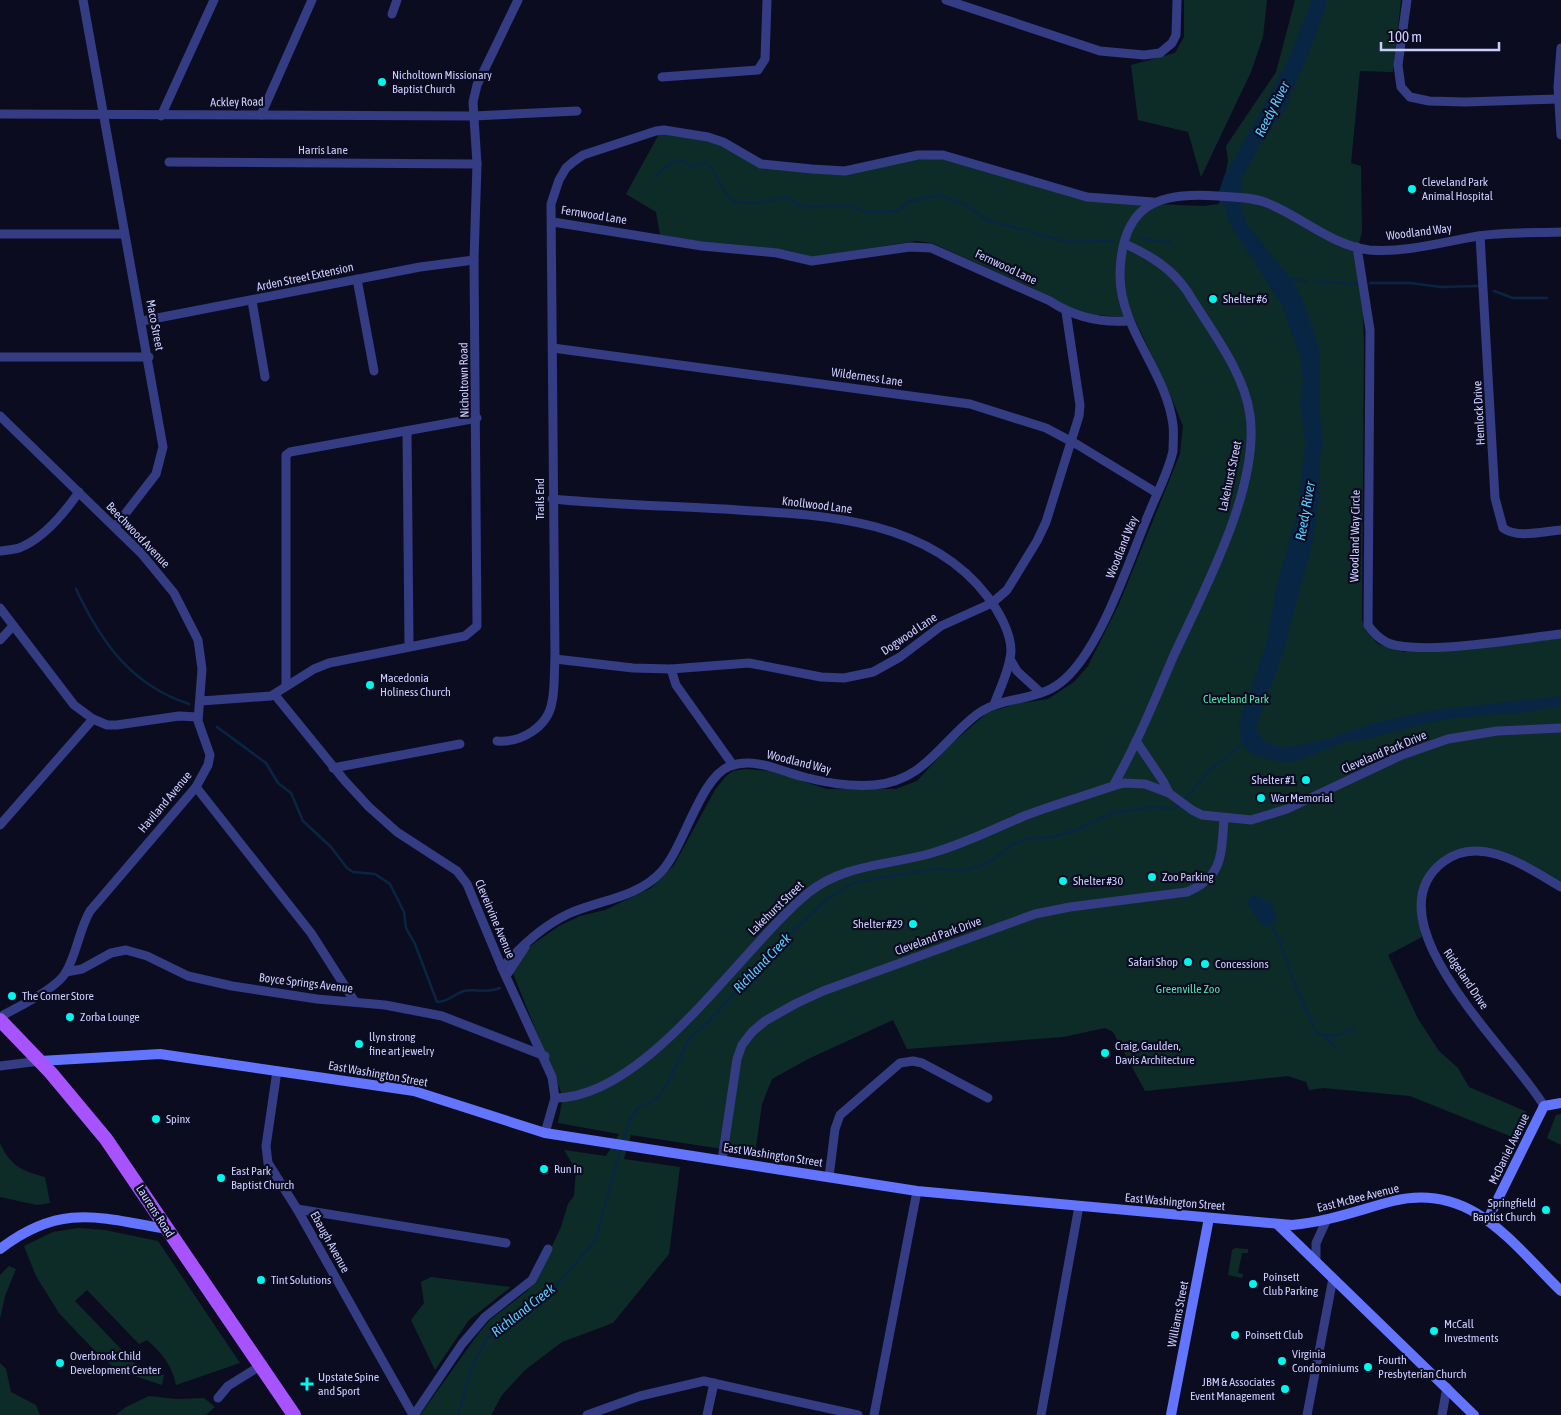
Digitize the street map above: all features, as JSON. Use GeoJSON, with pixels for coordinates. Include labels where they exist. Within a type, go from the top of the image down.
{"type":"FeatureCollection","features":[{"type":"Feature","properties":{"kind":"main road","name":"Laurens Road"},"geometry":{"type":"LineString","coordinates":[[0,1019],[40,1061],[106,1139],[294,1415]]}},
{"type":"Feature","properties":{"kind":"street","name":"Maco Street"},"geometry":{"type":"LineString","coordinates":[[83,0],[104,114],[104,124],[163,440],[162,454],[156,474],[115,527]]}},
{"type":"Feature","properties":{"kind":"street"},"geometry":{"type":"LineString","coordinates":[[161,116],[214,0]]}},
{"type":"Feature","properties":{"kind":"street"},"geometry":{"type":"LineString","coordinates":[[260,114],[312,0]]}},
{"type":"Feature","properties":{"kind":"street"},"geometry":{"type":"LineString","coordinates":[[392,14],[397,0]]}},
{"type":"Feature","properties":{"kind":"street","name":"Nicholtown Road"},"geometry":{"type":"LineString","coordinates":[[409,645],[465,636],[474,631],[478,620],[474,260],[477,164],[474,94],[518,0]]}},
{"type":"Feature","properties":{"kind":"street"},"geometry":{"type":"LineString","coordinates":[[662,77],[758,70],[762,67],[765,59],[767,0]]}},
{"type":"Feature","properties":{"kind":"street"},"geometry":{"type":"LineString","coordinates":[[946,0],[1100,51],[1144,55],[1160,53],[1166,49],[1176,35],[1177,0]]}},
{"type":"Feature","properties":{"kind":"street"},"geometry":{"type":"LineString","coordinates":[[1407,0],[1398,65],[1401,87],[1410,97],[1429,101],[1465,102],[1559,99]]}},
{"type":"Feature","properties":{"kind":"street"},"geometry":{"type":"LineString","coordinates":[[1561,48],[1559,99],[1561,135]]}},
{"type":"Feature","properties":{"kind":"street","name":"Ackley Road"},"geometry":{"type":"LineString","coordinates":[[0,114],[474,116],[577,111]]}},
{"type":"Feature","properties":{"kind":"street","name":"Fernwood Lane"},"geometry":{"type":"LineString","coordinates":[[1129,321],[1105,321],[1066,312],[1050,301],[931,248],[903,247],[812,261],[776,253],[702,246],[553,222],[551,204],[554,192],[566,168],[573,162],[596,151],[664,130],[715,139],[752,161],[773,166],[844,170],[918,155],[943,155],[1087,197],[1153,202]]}},
{"type":"Feature","properties":{"kind":"street","name":"Harris Lane"},"geometry":{"type":"LineString","coordinates":[[169,162],[477,164]]}},
{"type":"Feature","properties":{"kind":"street","name":"Woodland Way"},"geometry":{"type":"LineString","coordinates":[[733,765],[745,763],[772,766],[801,776],[842,785],[873,785],[895,782],[919,770],[961,727],[980,712],[994,705],[1040,692],[1061,683],[1083,658],[1113,602],[1158,493],[1173,451],[1173,425],[1157,378],[1129,321],[1121,298],[1120,288],[1121,261],[1125,244],[1138,214],[1153,202],[1177,196],[1248,198],[1265,202],[1329,236],[1369,250],[1399,250],[1480,236],[1561,232]]}},
{"type":"Feature","properties":{"kind":"street"},"geometry":{"type":"LineString","coordinates":[[1123,200],[1138,214]]}},
{"type":"Feature","properties":{"kind":"street","name":"Trails End"},"geometry":{"type":"LineString","coordinates":[[498,741],[506,742],[530,734],[542,722],[552,704],[555,660],[552,499],[553,222]]}},
{"type":"Feature","properties":{"kind":"street"},"geometry":{"type":"LineString","coordinates":[[0,234],[124,234]]}},
{"type":"Feature","properties":{"kind":"street","name":"Hemlock Drive"},"geometry":{"type":"LineString","coordinates":[[1480,236],[1495,498],[1503,528],[1507,531],[1520,533],[1561,530]]}},
{"type":"Feature","properties":{"kind":"street","name":"Lakehurst Street"},"geometry":{"type":"LineString","coordinates":[[1113,786],[1136,741],[1229,535],[1248,462],[1251,427],[1248,404],[1242,386],[1188,291],[1179,279],[1159,261],[1125,244]]}},
{"type":"Feature","properties":{"kind":"street","name":"Woodland Way Circle"},"geometry":{"type":"LineString","coordinates":[[1357,247],[1370,330],[1368,625],[1384,640],[1406,646],[1449,646],[1561,634]]}},
{"type":"Feature","properties":{"kind":"street","name":"Arden Street Extension"},"geometry":{"type":"LineString","coordinates":[[142,321],[252,301],[356,279],[474,260]]}},
{"type":"Feature","properties":{"kind":"street"},"geometry":{"type":"LineString","coordinates":[[356,279],[374,371]]}},
{"type":"Feature","properties":{"kind":"street"},"geometry":{"type":"LineString","coordinates":[[252,301],[265,377]]}},
{"type":"Feature","properties":{"kind":"street","name":"Dogwood Lane"},"geometry":{"type":"LineString","coordinates":[[555,660],[633,668],[671,669],[749,662],[821,678],[855,677],[886,665],[941,626],[992,603],[1007,590],[1037,541],[1053,502],[1072,442],[1080,405],[1066,312]]}},
{"type":"Feature","properties":{"kind":"street","name":"Wilderness Lane"},"geometry":{"type":"LineString","coordinates":[[553,348],[970,404],[1027,420],[1072,442],[1158,493]]}},
{"type":"Feature","properties":{"kind":"street"},"geometry":{"type":"LineString","coordinates":[[0,357],[149,357]]}},
{"type":"Feature","properties":{"kind":"street","name":"Beechwood Avenue"},"geometry":{"type":"LineString","coordinates":[[0,416],[4,424],[79,492],[156,568],[174,593],[188,617],[198,640],[201,655],[201,701]]}},
{"type":"Feature","properties":{"kind":"street"},"geometry":{"type":"LineString","coordinates":[[286,686],[286,455],[290,452],[477,418]]}},
{"type":"Feature","properties":{"kind":"street"},"geometry":{"type":"LineString","coordinates":[[201,701],[274,695],[286,686],[329,663],[409,645],[407,431]]}},
{"type":"Feature","properties":{"kind":"street"},"geometry":{"type":"LineString","coordinates":[[0,551],[18,549],[33,541],[70,506],[79,492]]}},
{"type":"Feature","properties":{"kind":"street","name":"Knollwood Lane"},"geometry":{"type":"LineString","coordinates":[[552,499],[818,515],[846,520],[902,535],[933,549],[953,562],[977,583],[992,603],[1008,636],[1011,649],[1010,659],[994,705]]}},
{"type":"Feature","properties":{"kind":"street"},"geometry":{"type":"LineString","coordinates":[[0,608],[74,705],[93,720],[107,725],[117,725],[179,716],[198,717]]}},
{"type":"Feature","properties":{"kind":"street"},"geometry":{"type":"LineString","coordinates":[[0,640],[13,626]]}},
{"type":"Feature","properties":{"kind":"street"},"geometry":{"type":"LineString","coordinates":[[1010,659],[1017,671],[1040,692]]}},
{"type":"Feature","properties":{"kind":"street"},"geometry":{"type":"LineString","coordinates":[[504,972],[527,945],[559,919],[629,893],[656,876],[667,864],[711,782],[723,770],[733,765],[676,685],[671,669]]}},
{"type":"Feature","properties":{"kind":"street","name":"Cleveirvine Avenue"},"geometry":{"type":"LineString","coordinates":[[274,695],[333,768],[386,823],[463,877],[504,972],[545,1056],[552,1076],[555,1098],[545,1133]]}},
{"type":"Feature","properties":{"kind":"street","name":"Haviland Avenue"},"geometry":{"type":"LineString","coordinates":[[0,1019],[58,982],[66,972],[83,922],[90,911],[196,787],[208,765],[210,755],[198,717],[201,701]]}},
{"type":"Feature","properties":{"kind":"street"},"geometry":{"type":"LineString","coordinates":[[0,825],[93,720]]}},
{"type":"Feature","properties":{"kind":"street","name":"Cleveland Park Drive"},"geometry":{"type":"LineString","coordinates":[[1172,796],[1202,814],[1224,819],[1251,820],[1274,814],[1402,755],[1448,739],[1479,733],[1561,728]]}},
{"type":"Feature","properties":{"kind":"street"},"geometry":{"type":"LineString","coordinates":[[1136,741],[1172,796]]}},
{"type":"Feature","properties":{"kind":"street"},"geometry":{"type":"LineString","coordinates":[[333,768],[460,744]]}},
{"type":"Feature","properties":{"kind":"street","name":"Lakehurst Street"},"geometry":{"type":"LineString","coordinates":[[555,1098],[569,1098],[588,1092],[625,1073],[653,1053],[672,1036],[786,914],[818,886],[837,875],[857,868],[933,853],[1026,816],[1124,783],[1145,784],[1172,796]]}},
{"type":"Feature","properties":{"kind":"street"},"geometry":{"type":"LineString","coordinates":[[196,787],[311,933],[355,1002]]}},
{"type":"Feature","properties":{"kind":"street","name":"Cleveland Park Drive"},"geometry":{"type":"LineString","coordinates":[[722,1160],[736,1059],[742,1045],[752,1032],[795,1004],[822,991],[1018,919],[1051,910],[1187,892],[1204,884],[1219,866],[1222,858],[1224,819]]}},
{"type":"Feature","properties":{"kind":"street","name":"Ridgeland Drive"},"geometry":{"type":"LineString","coordinates":[[1544,1106],[1440,964],[1425,933],[1421,899],[1426,882],[1437,866],[1453,856],[1479,851],[1504,858],[1561,888]]}},
{"type":"Feature","properties":{"kind":"street","name":"Boyce Springs Avenue"},"geometry":{"type":"LineString","coordinates":[[66,972],[82,969],[111,953],[126,950],[195,978],[253,990],[385,1005],[442,1016],[545,1056]]}},
{"type":"Feature","properties":{"kind":"street","name":"East Washington Street"},"geometry":{"type":"LineString","coordinates":[[0,1066],[40,1061],[149,1053],[414,1091],[545,1133],[917,1191],[1277,1224]]}},
{"type":"Feature","properties":{"kind":"street"},"geometry":{"type":"LineString","coordinates":[[829,1177],[835,1129],[840,1114],[900,1063],[913,1060],[922,1063],[988,1098]]}},
{"type":"Feature","properties":{"kind":"street","name":"Ebaugh Avenue"},"geometry":{"type":"LineString","coordinates":[[278,1071],[266,1153],[268,1163],[297,1209],[414,1415]]}},
{"type":"Feature","properties":{"kind":"street","name":"McDaniel Avenue"},"geometry":{"type":"LineString","coordinates":[[1488,1219],[1544,1106],[1561,1103]]}},
{"type":"Feature","properties":{"kind":"street"},"geometry":{"type":"LineString","coordinates":[[874,1415],[917,1191]]}},
{"type":"Feature","properties":{"kind":"street","name":"East McBee Avenue"},"geometry":{"type":"LineString","coordinates":[[1277,1224],[1304,1224],[1394,1201],[1426,1197],[1457,1203],[1488,1219],[1561,1291]]}},
{"type":"Feature","properties":{"kind":"street"},"geometry":{"type":"LineString","coordinates":[[1041,1415],[1079,1206]]}},
{"type":"Feature","properties":{"kind":"street"},"geometry":{"type":"LineString","coordinates":[[297,1209],[506,1243]]}},
{"type":"Feature","properties":{"kind":"street"},"geometry":{"type":"LineString","coordinates":[[0,1249],[29,1229],[62,1218],[85,1217],[114,1220],[166,1229]]}},
{"type":"Feature","properties":{"kind":"street","name":"Williams Street"},"geometry":{"type":"LineString","coordinates":[[1171,1415],[1209,1218]]}},
{"type":"Feature","properties":{"kind":"street"},"geometry":{"type":"LineString","coordinates":[[1316,1262],[1316,1243],[1327,1219]]}},
{"type":"Feature","properties":{"kind":"street"},"geometry":{"type":"LineString","coordinates":[[1277,1224],[1474,1415]]}},
{"type":"Feature","properties":{"kind":"street"},"geometry":{"type":"LineString","coordinates":[[414,1415],[462,1344],[485,1317],[532,1280],[548,1249]]}},
{"type":"Feature","properties":{"kind":"street"},"geometry":{"type":"LineString","coordinates":[[1307,1415],[1334,1278]]}},
{"type":"Feature","properties":{"kind":"street"},"geometry":{"type":"LineString","coordinates":[[218,1398],[228,1386],[260,1366]]}},
{"type":"Feature","properties":{"kind":"street"},"geometry":{"type":"LineString","coordinates":[[587,1415],[664,1389],[691,1383],[714,1383],[858,1415]]}},
{"type":"Feature","properties":{"kind":"street"},"geometry":{"type":"LineString","coordinates":[[707,1415],[714,1383]]}},
{"type":"Feature","properties":{"kind":"street"},"geometry":{"type":"LineString","coordinates":[[1442,1415],[1447,1387]]}},
{"type":"Feature","properties":{"kind":"green space"},"geometry":{"type":"Polygon","coordinates":[[[1184,0],[1267,0],[1263,37],[1251,72],[1201,177],[1188,132],[1138,120],[1131,65],[1175,53],[1184,37],[1184,0]]]}},
{"type":"Feature","properties":{"kind":"green space","name":"Cleveland Park"},"geometry":{"type":"Polygon","coordinates":[[[1295,0],[1401,0],[1393,72],[1360,71],[1351,163],[1361,166],[1362,232],[1355,258],[1363,312],[1362,620],[1366,631],[1378,644],[1404,652],[1561,637],[1561,884],[1525,864],[1459,850],[1446,855],[1435,864],[1423,880],[1417,899],[1422,937],[1388,955],[1418,1019],[1439,1051],[1458,1068],[1469,1087],[1527,1112],[1517,1139],[1410,1096],[1323,1088],[1309,1090],[1306,1082],[1288,1076],[1145,1091],[1113,1032],[1105,1028],[1063,1037],[907,1049],[893,1020],[808,1059],[772,1079],[762,1104],[755,1154],[631,1135],[624,1159],[680,1167],[669,1254],[613,1323],[562,1342],[525,1370],[502,1395],[491,1415],[420,1415],[490,1320],[527,1291],[536,1280],[561,1227],[568,1204],[574,1196],[576,1170],[564,1150],[606,1156],[619,1134],[558,1123],[563,1097],[512,971],[526,949],[559,926],[580,916],[605,910],[651,888],[674,865],[715,790],[726,776],[733,771],[745,769],[771,771],[827,789],[896,789],[917,781],[951,744],[987,713],[1015,704],[1048,699],[1074,682],[1088,666],[1119,604],[1180,454],[1183,426],[1167,387],[1134,318],[1086,314],[1069,308],[1030,287],[932,243],[916,241],[812,257],[785,250],[721,245],[660,235],[656,212],[626,194],[659,134],[719,141],[754,164],[816,172],[939,157],[1130,203],[1204,206],[1219,204],[1228,161],[1226,146],[1276,72],[1295,0]]]}},
{"type":"Feature","properties":{"kind":"green space"},"geometry":{"type":"Polygon","coordinates":[[[1561,1114],[1561,1145],[1547,1138],[1556,1115],[1561,1114]]]}},
{"type":"Feature","properties":{"kind":"green space"},"geometry":{"type":"Polygon","coordinates":[[[0,1143],[8,1157],[23,1170],[45,1177],[50,1203],[37,1205],[0,1197],[0,1143]]]}},
{"type":"Feature","properties":{"kind":"green space"},"geometry":{"type":"Polygon","coordinates":[[[78,1228],[105,1230],[158,1241],[240,1363],[176,1385],[169,1365],[157,1350],[147,1340],[139,1344],[87,1290],[75,1301],[140,1369],[148,1374],[164,1375],[162,1385],[117,1370],[94,1350],[59,1313],[36,1276],[24,1246],[53,1232],[78,1228]]]}},
{"type":"Feature","properties":{"kind":"green space"},"geometry":{"type":"Polygon","coordinates":[[[1235,1248],[1248,1249],[1248,1253],[1242,1253],[1238,1273],[1243,1274],[1242,1278],[1228,1275],[1232,1250],[1235,1248]]]}},
{"type":"Feature","properties":{"kind":"green space"},"geometry":{"type":"Polygon","coordinates":[[[9,1266],[16,1269],[5,1296],[0,1319],[0,1275],[9,1266]]]}},
{"type":"Feature","properties":{"kind":"green space"},"geometry":{"type":"Polygon","coordinates":[[[431,1277],[511,1287],[469,1320],[435,1370],[411,1320],[424,1303],[421,1282],[431,1277]]]}},
{"type":"Feature","properties":{"kind":"green space"},"geometry":{"type":"Polygon","coordinates":[[[0,1363],[6,1369],[11,1392],[36,1405],[40,1415],[0,1415],[0,1363]]]}},
{"type":"Feature","properties":{"kind":"green space"},"geometry":{"type":"Polygon","coordinates":[[[149,1396],[176,1399],[204,1398],[215,1407],[206,1415],[116,1415],[126,1407],[149,1396]]]}},
{"type":"Feature","properties":{"kind":"water","name":"Reedy River"},"geometry":{"type":"Polygon","coordinates":[[[1312,0],[1327,0],[1318,30],[1285,109],[1260,145],[1241,180],[1241,208],[1247,224],[1295,284],[1306,308],[1320,352],[1320,414],[1323,446],[1320,456],[1320,495],[1312,544],[1284,650],[1256,727],[1263,741],[1284,748],[1327,739],[1375,723],[1428,711],[1561,696],[1561,706],[1528,712],[1445,719],[1363,740],[1345,742],[1294,762],[1276,761],[1251,754],[1241,742],[1239,724],[1266,644],[1276,589],[1298,509],[1305,443],[1300,403],[1303,380],[1300,358],[1282,305],[1230,224],[1219,192],[1224,176],[1288,60],[1312,0]]]}},
{"type":"Feature","properties":{"kind":"water"},"geometry":{"type":"Polygon","coordinates":[[[1253,895],[1272,903],[1277,919],[1264,928],[1246,902],[1253,895]]]}},
{"type":"Feature","properties":{"kind":"waterway"},"geometry":{"type":"LineString","coordinates":[[655,177],[672,162],[681,160],[692,167],[705,163],[713,170],[726,193],[735,202],[757,203],[788,197],[798,205],[809,207],[850,206],[866,212],[898,211],[908,202],[940,195],[964,204],[987,220],[1067,242],[1113,241]]}},
{"type":"Feature","properties":{"kind":"waterway"},"geometry":{"type":"LineString","coordinates":[[1140,239],[1170,242]]}},
{"type":"Feature","properties":{"kind":"waterway"},"geometry":{"type":"LineString","coordinates":[[1290,279],[1306,281]]}},
{"type":"Feature","properties":{"kind":"waterway"},"geometry":{"type":"LineString","coordinates":[[1314,281],[1357,284]]}},
{"type":"Feature","properties":{"kind":"waterway"},"geometry":{"type":"LineString","coordinates":[[1370,283],[1410,283],[1441,287],[1478,286]]}},
{"type":"Feature","properties":{"kind":"waterway"},"geometry":{"type":"LineString","coordinates":[[1494,291],[1513,298],[1547,298]]}},
{"type":"Feature","properties":{"kind":"waterway"},"geometry":{"type":"LineString","coordinates":[[76,589],[96,627],[120,659],[150,685],[169,696],[189,704]]}},
{"type":"Feature","properties":{"kind":"waterway"},"geometry":{"type":"LineString","coordinates":[[217,727],[266,763],[278,783],[291,793],[303,821],[331,847],[347,868],[353,872],[375,874],[390,884],[404,912],[406,928],[415,944],[437,1002],[444,1001],[464,991],[490,991],[500,988]]}},
{"type":"Feature","properties":{"kind":"waterway","name":"Richland Creek"},"geometry":{"type":"LineString","coordinates":[[1184,800],[1210,770],[1245,742]]}},
{"type":"Feature","properties":{"kind":"waterway","name":"Richland Creek"},"geometry":{"type":"LineString","coordinates":[[622,1143],[630,1120],[638,1108],[656,1099],[666,1086],[689,1039],[709,1021],[769,954],[828,898],[853,883],[935,869],[965,871],[990,862],[1011,845],[1027,839],[1053,837],[1081,828],[1113,813],[1151,807],[1175,809],[1180,804]]}},
{"type":"Feature","properties":{"kind":"waterway"},"geometry":{"type":"LineString","coordinates":[[1270,924],[1279,940],[1295,985],[1316,1032],[1331,1036],[1346,1033],[1355,1028]]}},
{"type":"Feature","properties":{"kind":"waterway"},"geometry":{"type":"LineString","coordinates":[[1324,1035],[1336,1048]]}},
{"type":"Feature","properties":{"kind":"waterway","name":"Richland Creek"},"geometry":{"type":"LineString","coordinates":[[458,1415],[472,1366],[486,1340],[509,1317],[532,1306],[554,1288],[595,1241],[621,1148]]}},
{"type":"Feature","properties":{"kind":"place","name":"Nicholtown Missionary Baptist Church"},"geometry":{"type":"Point","coordinates":[382,82]}},
{"type":"Feature","properties":{"kind":"place","name":"Cleveland Park Animal Hospital"},"geometry":{"type":"Point","coordinates":[1412,189]}},
{"type":"Feature","properties":{"kind":"place","name":"Shelter #6"},"geometry":{"type":"Point","coordinates":[1213,299]}},
{"type":"Feature","properties":{"kind":"place","name":"Macedonia Holiness Church"},"geometry":{"type":"Point","coordinates":[370,685]}},
{"type":"Feature","properties":{"kind":"place","name":"Shelter #1"},"geometry":{"type":"Point","coordinates":[1306,780]}},
{"type":"Feature","properties":{"kind":"place","name":"War Memorial"},"geometry":{"type":"Point","coordinates":[1261,798]}},
{"type":"Feature","properties":{"kind":"place","name":"Zoo Parking"},"geometry":{"type":"Point","coordinates":[1152,877]}},
{"type":"Feature","properties":{"kind":"place","name":"Shelter #30"},"geometry":{"type":"Point","coordinates":[1063,881]}},
{"type":"Feature","properties":{"kind":"place","name":"Shelter #29"},"geometry":{"type":"Point","coordinates":[913,924]}},
{"type":"Feature","properties":{"kind":"place","name":"Safari Shop"},"geometry":{"type":"Point","coordinates":[1188,962]}},
{"type":"Feature","properties":{"kind":"place","name":"Concessions"},"geometry":{"type":"Point","coordinates":[1205,964]}},
{"type":"Feature","properties":{"kind":"place","name":"The Corner Store"},"geometry":{"type":"Point","coordinates":[12,996]}},
{"type":"Feature","properties":{"kind":"place","name":"Zorba Lounge"},"geometry":{"type":"Point","coordinates":[70,1017]}},
{"type":"Feature","properties":{"kind":"place","name":"llyn strong fine art jewelry"},"geometry":{"type":"Point","coordinates":[359,1044]}},
{"type":"Feature","properties":{"kind":"place","name":"Craig, Gaulden, Davis Architecture"},"geometry":{"type":"Point","coordinates":[1105,1053]}},
{"type":"Feature","properties":{"kind":"place","name":"Spinx"},"geometry":{"type":"Point","coordinates":[156,1119]}},
{"type":"Feature","properties":{"kind":"place","name":"Run In"},"geometry":{"type":"Point","coordinates":[544,1169]}},
{"type":"Feature","properties":{"kind":"place","name":"East Park Baptist Church"},"geometry":{"type":"Point","coordinates":[221,1178]}},
{"type":"Feature","properties":{"kind":"place","name":"Springfield Baptist Church"},"geometry":{"type":"Point","coordinates":[1546,1210]}},
{"type":"Feature","properties":{"kind":"place","name":"Tint Solutions"},"geometry":{"type":"Point","coordinates":[261,1280]}},
{"type":"Feature","properties":{"kind":"place","name":"Poinsett Club Parking"},"geometry":{"type":"Point","coordinates":[1253,1284]}},
{"type":"Feature","properties":{"kind":"place","name":"McCall Investments"},"geometry":{"type":"Point","coordinates":[1434,1331]}},
{"type":"Feature","properties":{"kind":"place","name":"Poinsett Club"},"geometry":{"type":"Point","coordinates":[1235,1335]}},
{"type":"Feature","properties":{"kind":"place","name":"Virginia Condominiums"},"geometry":{"type":"Point","coordinates":[1282,1361]}},
{"type":"Feature","properties":{"kind":"place","name":"Overbrook Child Development Center"},"geometry":{"type":"Point","coordinates":[60,1363]}},
{"type":"Feature","properties":{"kind":"place","name":"Fourth Presbyterian Church"},"geometry":{"type":"Point","coordinates":[1368,1367]}},
{"type":"Feature","properties":{"kind":"place","name":"Upstate Spine and Sport"},"geometry":{"type":"Point","coordinates":[307,1384]}},
{"type":"Feature","properties":{"kind":"place","name":"JBM & Associates Event Management"},"geometry":{"type":"Point","coordinates":[1285,1389]}},
{"type":"Feature","properties":{"kind":"park label","name":"Greenville Zoo"},"geometry":{"type":"Point","coordinates":[1188,989]}}]}
